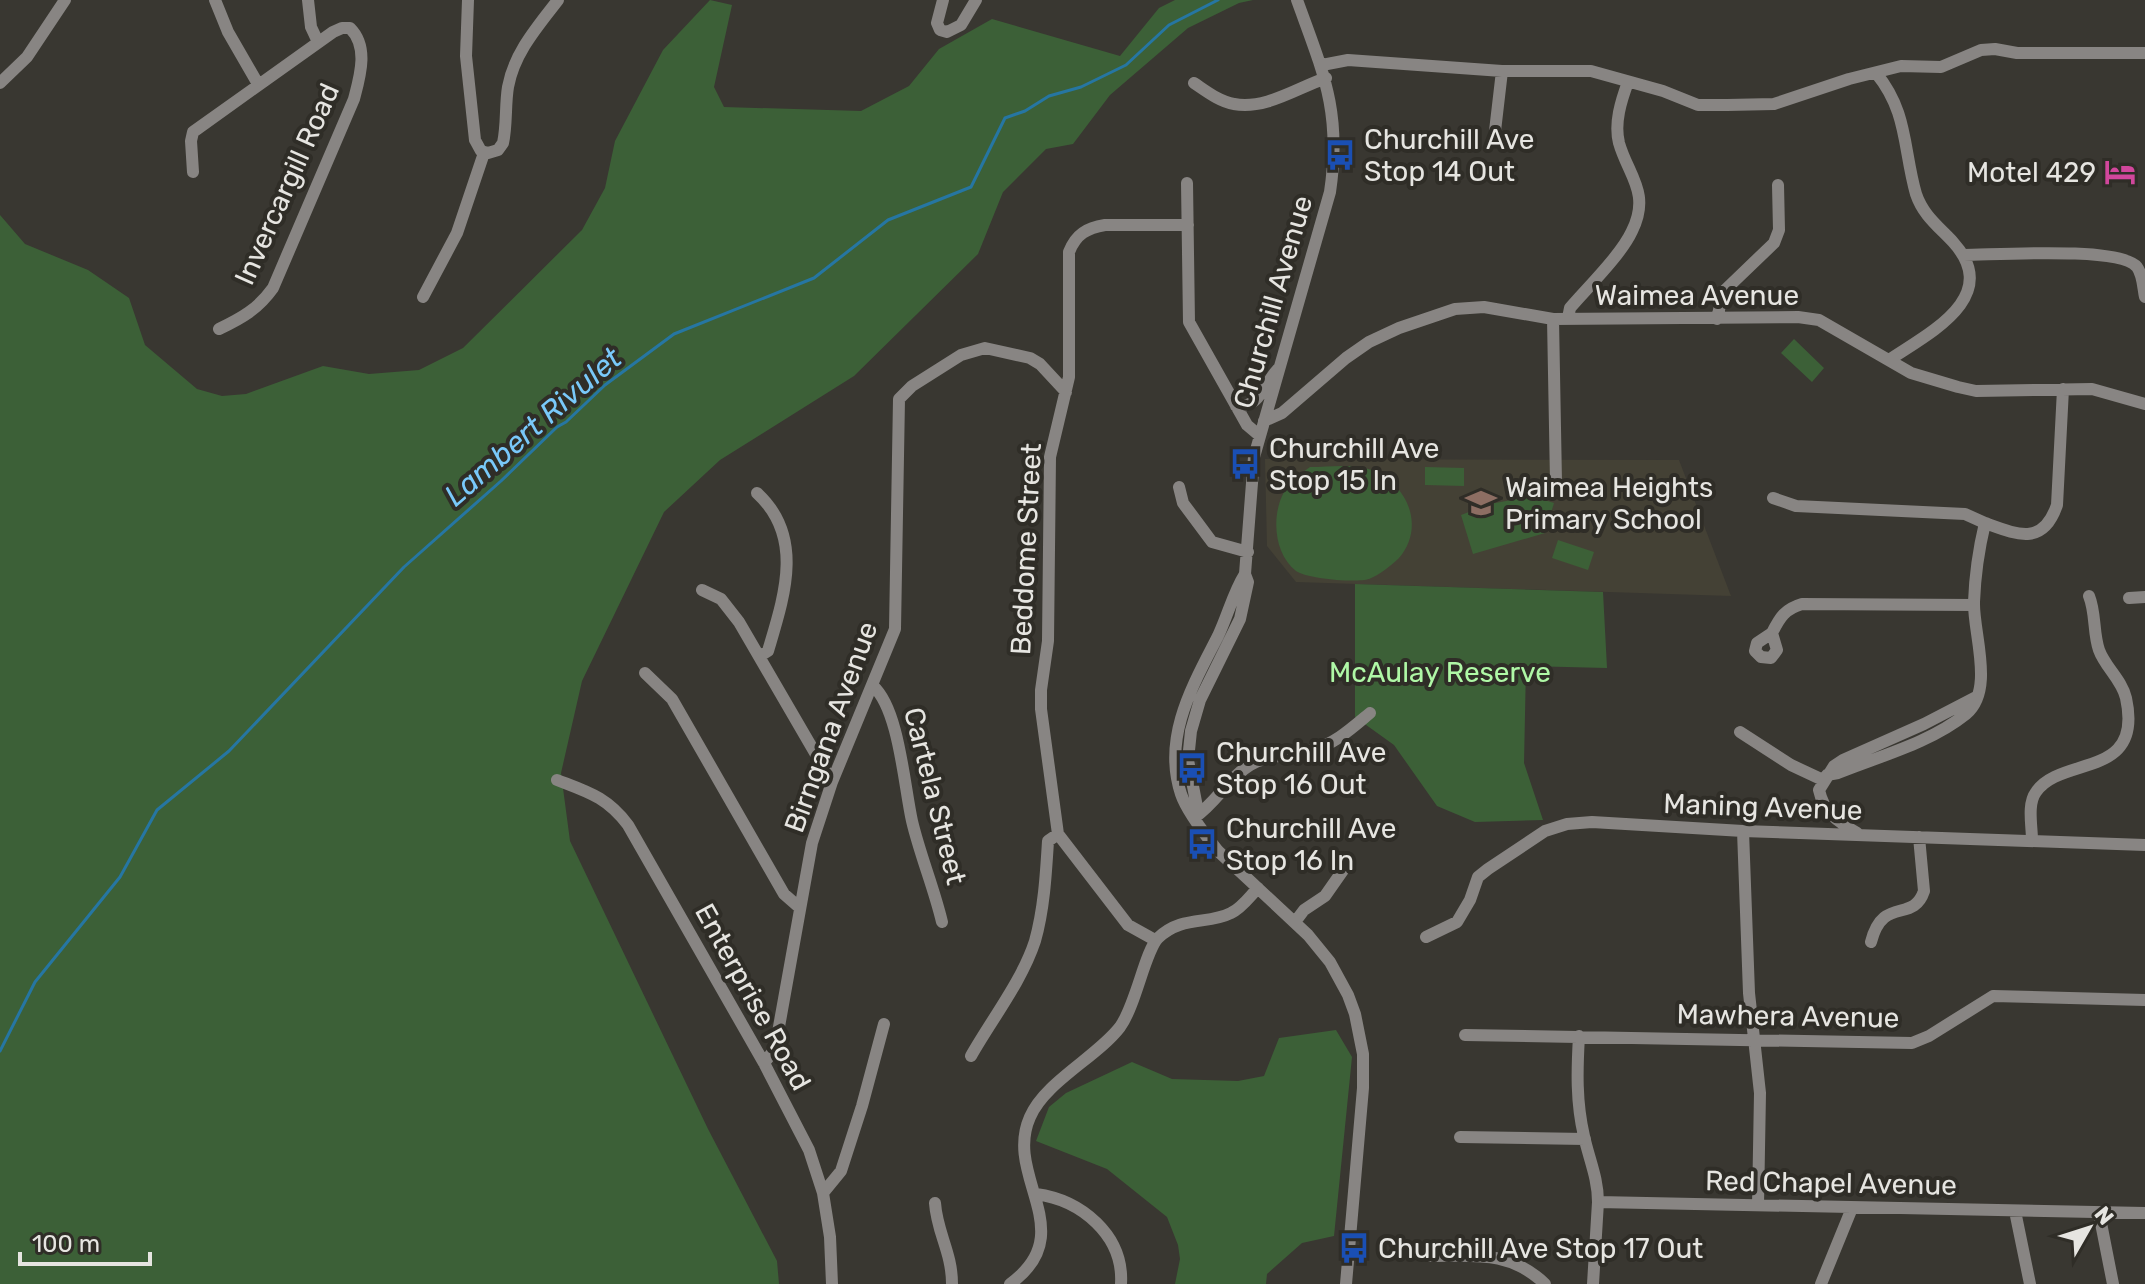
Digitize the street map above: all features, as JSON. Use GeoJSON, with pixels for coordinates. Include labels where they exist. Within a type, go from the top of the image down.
{"type":"FeatureCollection","features":[{"type":"Feature","properties":{"kind":"street"},"geometry":{"type":"LineString","coordinates":[[0,83],[27,57],[65,0]]}},
{"type":"Feature","properties":{"kind":"street"},"geometry":{"type":"LineString","coordinates":[[215,0],[228,32],[258,84]]}},
{"type":"Feature","properties":{"kind":"street"},"geometry":{"type":"LineString","coordinates":[[308,0],[311,27],[318,42]]}},
{"type":"Feature","properties":{"kind":"street"},"geometry":{"type":"LineString","coordinates":[[468,0],[466,56],[475,140],[484,153],[495,152],[501,147],[513,71],[528,39],[558,0]]}},
{"type":"Feature","properties":{"kind":"street"},"geometry":{"type":"LineString","coordinates":[[943,0],[937,23],[940,30],[947,32],[961,25],[976,0]]}},
{"type":"Feature","properties":{"kind":"street","name":"Churchill Avenue"},"geometry":{"type":"LineString","coordinates":[[1297,0],[1326,78],[1335,153],[1330,192],[1260,436],[1252,473],[1245,574],[1187,697],[1178,731],[1176,755],[1181,795],[1188,809],[1218,851],[1295,922],[1330,962],[1348,995],[1360,1032],[1363,1054],[1360,1123],[1346,1284]]}},
{"type":"Feature","properties":{"kind":"street","name":"Invercargill Road"},"geometry":{"type":"LineString","coordinates":[[193,172],[193,132],[318,42],[342,28],[350,28],[356,34],[362,49],[360,78],[354,99],[273,288],[247,316],[219,329]]}},
{"type":"Feature","properties":{"kind":"street"},"geometry":{"type":"LineString","coordinates":[[1322,65],[1348,60],[1502,71],[1591,71],[1663,91],[1698,105],[1774,104],[1901,66],[1941,67],[1970,53],[1995,49],[2017,53],[2145,53]]}},
{"type":"Feature","properties":{"kind":"street"},"geometry":{"type":"LineString","coordinates":[[1495,131],[1502,71]]}},
{"type":"Feature","properties":{"kind":"street"},"geometry":{"type":"LineString","coordinates":[[1876,73],[1896,100],[1921,208],[1964,255],[1969,267],[1969,286],[1962,304],[1952,316],[1889,360]]}},
{"type":"Feature","properties":{"kind":"street"},"geometry":{"type":"LineString","coordinates":[[1194,83],[1224,101],[1241,104],[1276,99],[1326,78]]}},
{"type":"Feature","properties":{"kind":"street"},"geometry":{"type":"LineString","coordinates":[[1568,318],[1570,308],[1631,235],[1637,219],[1637,180],[1619,143],[1618,126],[1628,82]]}},
{"type":"Feature","properties":{"kind":"street"},"geometry":{"type":"LineString","coordinates":[[423,297],[457,233],[484,153]]}},
{"type":"Feature","properties":{"kind":"street"},"geometry":{"type":"LineString","coordinates":[[1187,183],[1189,322],[1247,425],[1260,436]]}},
{"type":"Feature","properties":{"kind":"street"},"geometry":{"type":"LineString","coordinates":[[1717,319],[1723,292],[1774,243],[1779,226],[1778,185]]}},
{"type":"Feature","properties":{"kind":"street","name":"Beddome Street"},"geometry":{"type":"LineString","coordinates":[[1155,940],[1128,925],[1058,834],[1041,709],[1048,641],[1050,457],[1069,377],[1069,252],[1073,240],[1092,227],[1105,225],[1188,225]]}},
{"type":"Feature","properties":{"kind":"street"},"geometry":{"type":"LineString","coordinates":[[1964,255],[2110,255],[2125,259],[2136,267],[2145,297]]}},
{"type":"Feature","properties":{"kind":"street","name":"Waimea Avenue"},"geometry":{"type":"LineString","coordinates":[[1264,421],[1282,413],[1369,342],[1455,309],[1484,307],[1553,319],[1798,317],[1819,320],[1930,381],[1976,391],[2092,389],[2145,404]]}},
{"type":"Feature","properties":{"kind":"street"},"geometry":{"type":"LineString","coordinates":[[1553,319],[1556,482]]}},
{"type":"Feature","properties":{"kind":"street","name":"Birngana Avenue"},"geometry":{"type":"LineString","coordinates":[[764,1063],[775,1049],[812,843],[832,782],[891,640],[896,616],[899,399],[912,386],[961,355],[985,348],[1030,358],[1040,364],[1066,392]]}},
{"type":"Feature","properties":{"kind":"street"},"geometry":{"type":"LineString","coordinates":[[1236,406],[1251,406],[1280,367]]}},
{"type":"Feature","properties":{"kind":"street"},"geometry":{"type":"LineString","coordinates":[[1276,383],[1304,393]]}},
{"type":"Feature","properties":{"kind":"street"},"geometry":{"type":"LineString","coordinates":[[1773,498],[1796,506],[1818,508],[1965,514],[2016,534],[2038,532],[2053,517],[2057,505],[2063,389]]}},
{"type":"Feature","properties":{"kind":"street"},"geometry":{"type":"LineString","coordinates":[[1179,487],[1183,503],[1212,542],[1248,552]]}},
{"type":"Feature","properties":{"kind":"street"},"geometry":{"type":"LineString","coordinates":[[757,493],[774,512],[786,546],[783,600],[768,651],[760,656]]}},
{"type":"Feature","properties":{"kind":"street"},"geometry":{"type":"LineString","coordinates":[[1740,732],[1791,765],[1825,778],[1923,739],[1967,713],[1976,697],[1981,677],[1974,605],[1985,523]]}},
{"type":"Feature","properties":{"kind":"street"},"geometry":{"type":"LineString","coordinates":[[702,590],[711,592],[729,607],[832,782]]}},
{"type":"Feature","properties":{"kind":"street"},"geometry":{"type":"LineString","coordinates":[[2032,840],[2032,802],[2036,792],[2045,782],[2105,759],[2117,749],[2128,723],[2125,692],[2099,649],[2089,596]]}},
{"type":"Feature","properties":{"kind":"street"},"geometry":{"type":"LineString","coordinates":[[2129,598],[2145,597]]}},
{"type":"Feature","properties":{"kind":"street"},"geometry":{"type":"LineString","coordinates":[[1772,633],[1780,616],[1791,607],[1802,604],[1974,605]]}},
{"type":"Feature","properties":{"kind":"street"},"geometry":{"type":"LineString","coordinates":[[645,673],[672,699],[784,894],[800,908]]}},
{"type":"Feature","properties":{"kind":"street","name":"Cartela Street"},"geometry":{"type":"LineString","coordinates":[[873,686],[884,696],[899,749],[912,824],[942,922]]}},
{"type":"Feature","properties":{"kind":"street"},"geometry":{"type":"LineString","coordinates":[[1195,817],[1212,804],[1228,783],[1246,767],[1271,758],[1312,750],[1336,740],[1370,713]]}},
{"type":"Feature","properties":{"kind":"street"},"geometry":{"type":"LineString","coordinates":[[1825,778],[1819,790],[1822,804],[1832,818],[1859,835]]}},
{"type":"Feature","properties":{"kind":"street","name":"Enterprise Road"},"geometry":{"type":"LineString","coordinates":[[557,780],[595,794],[619,813],[628,825],[764,1063],[809,1150],[823,1193],[830,1237],[832,1284]]}},
{"type":"Feature","properties":{"kind":"street","name":"Maning Avenue"},"geometry":{"type":"LineString","coordinates":[[1426,937],[1457,922],[1470,900],[1478,877],[1545,831],[1567,824],[1592,822],[1743,831],[2145,845]]}},
{"type":"Feature","properties":{"kind":"street"},"geometry":{"type":"LineString","coordinates":[[1743,831],[1749,993],[1760,1093],[1758,1205]]}},
{"type":"Feature","properties":{"kind":"street"},"geometry":{"type":"LineString","coordinates":[[971,1056],[1022,970],[1034,943],[1040,918],[1048,841],[1058,834]]}},
{"type":"Feature","properties":{"kind":"street"},"geometry":{"type":"LineString","coordinates":[[1871,942],[1876,924],[1883,916],[1913,907],[1922,898],[1919,837]]}},
{"type":"Feature","properties":{"kind":"street"},"geometry":{"type":"LineString","coordinates":[[1295,922],[1304,910],[1325,896],[1346,866]]}},
{"type":"Feature","properties":{"kind":"street"},"geometry":{"type":"LineString","coordinates":[[1010,1284],[1033,1262],[1041,1243],[1042,1225],[1036,1194],[1024,1156],[1030,1116],[1048,1092],[1117,1030],[1130,1012],[1155,940],[1174,927],[1230,914],[1258,888]]}},
{"type":"Feature","properties":{"kind":"street","name":"Mawhera Avenue"},"geometry":{"type":"LineString","coordinates":[[1465,1035],[1912,1043],[1929,1036],[1993,996],[2145,1000]]}},
{"type":"Feature","properties":{"kind":"street"},"geometry":{"type":"LineString","coordinates":[[823,1193],[841,1171],[884,1024]]}},
{"type":"Feature","properties":{"kind":"street"},"geometry":{"type":"LineString","coordinates":[[1579,1036],[1578,1102],[1596,1173],[1598,1202],[1593,1284]]}},
{"type":"Feature","properties":{"kind":"street"},"geometry":{"type":"LineString","coordinates":[[1460,1137],[1585,1139]]}},
{"type":"Feature","properties":{"kind":"street"},"geometry":{"type":"LineString","coordinates":[[1036,1194],[1052,1196],[1104,1229],[1119,1256],[1121,1284]]}},
{"type":"Feature","properties":{"kind":"street","name":"Red Chapel Avenue"},"geometry":{"type":"LineString","coordinates":[[1598,1202],[2145,1213]]}},
{"type":"Feature","properties":{"kind":"street"},"geometry":{"type":"LineString","coordinates":[[935,1203],[936,1218],[948,1246],[952,1284]]}},
{"type":"Feature","properties":{"kind":"street"},"geometry":{"type":"LineString","coordinates":[[1821,1284],[1852,1208]]}},
{"type":"Feature","properties":{"kind":"street"},"geometry":{"type":"LineString","coordinates":[[2015,1211],[2030,1284]]}},
{"type":"Feature","properties":{"kind":"street"},"geometry":{"type":"LineString","coordinates":[[2099,1213],[2113,1284]]}},
{"type":"Feature","properties":{"kind":"street"},"geometry":{"type":"LineString","coordinates":[[1429,1256],[1501,1258],[1531,1271],[1545,1284]]}},
{"type":"Feature","properties":{"kind":"shaded area","name":"Waimea Heights Primary School"},"geometry":{"type":"Polygon","coordinates":[[[1265,459],[1679,460],[1731,596],[1296,582],[1267,546],[1265,459]]]}},
{"type":"Feature","properties":{"kind":"green space"},"geometry":{"type":"Polygon","coordinates":[[[710,0],[732,5],[714,87],[724,107],[861,111],[909,86],[939,49],[992,19],[1120,56],[1159,8],[1175,0],[1253,0],[1239,3],[1188,28],[1110,95],[1073,144],[1046,149],[1003,192],[978,254],[854,376],[720,460],[664,512],[582,681],[561,773],[570,841],[708,1129],[777,1261],[779,1284],[0,1284],[0,215],[25,244],[88,270],[129,298],[145,345],[197,389],[222,396],[246,394],[323,366],[369,374],[419,370],[463,348],[582,230],[605,188],[615,141],[663,50],[710,0]]]}},
{"type":"Feature","properties":{"kind":"green space"},"geometry":{"type":"Polygon","coordinates":[[[1794,339],[1824,368],[1812,382],[1781,353],[1794,339]]]}},
{"type":"Feature","properties":{"kind":"green space"},"geometry":{"type":"Polygon","coordinates":[[[1310,467],[1365,468],[1379,473],[1401,492],[1408,504],[1411,531],[1399,558],[1385,570],[1369,579],[1332,580],[1302,574],[1289,564],[1279,545],[1277,512],[1286,488],[1310,467]]]}},
{"type":"Feature","properties":{"kind":"green space"},"geometry":{"type":"Polygon","coordinates":[[[1425,467],[1464,468],[1464,486],[1425,485],[1425,467]]]}},
{"type":"Feature","properties":{"kind":"green space"},"geometry":{"type":"Polygon","coordinates":[[[1532,496],[1554,503],[1545,533],[1473,554],[1461,515],[1490,504],[1532,496]]]}},
{"type":"Feature","properties":{"kind":"green space"},"geometry":{"type":"Polygon","coordinates":[[[1558,540],[1594,552],[1588,570],[1552,558],[1558,540]]]}},
{"type":"Feature","properties":{"kind":"green space","name":"McAulay Reserve"},"geometry":{"type":"Polygon","coordinates":[[[1355,584],[1603,592],[1607,668],[1526,666],[1524,763],[1543,820],[1475,822],[1437,806],[1394,745],[1355,717],[1355,584]]]}},
{"type":"Feature","properties":{"kind":"green space"},"geometry":{"type":"Polygon","coordinates":[[[1336,1030],[1352,1057],[1334,1236],[1302,1243],[1267,1274],[1266,1284],[1175,1284],[1180,1259],[1167,1217],[1107,1169],[1036,1141],[1049,1107],[1066,1093],[1132,1062],[1172,1079],[1238,1081],[1264,1076],[1279,1038],[1336,1030]]]}},
{"type":"Feature","properties":{"kind":"waterway","name":"Lambert Rivulet"},"geometry":{"type":"LineString","coordinates":[[0,1051],[35,982],[120,877],[157,810],[229,751],[404,567],[605,385],[674,334],[814,278],[888,220],[971,187],[1005,118],[1025,111],[1049,96],[1081,87],[1126,65],[1169,25],[1218,0]]}},
{"type":"Feature","properties":{"kind":"place","name":"Churchill Ave Stop 14 Out"},"geometry":{"type":"Point","coordinates":[1340,155]}},
{"type":"Feature","properties":{"kind":"place","name":"Motel 429"},"geometry":{"type":"Point","coordinates":[2120,172]}},
{"type":"Feature","properties":{"kind":"place","name":"Churchill Ave Stop 15 In"},"geometry":{"type":"Point","coordinates":[1245,464]}},
{"type":"Feature","properties":{"kind":"place","name":"Waimea Heights Primary School"},"geometry":{"type":"Point","coordinates":[1481,503]}},
{"type":"Feature","properties":{"kind":"place","name":"Churchill Ave Stop 16 Out"},"geometry":{"type":"Point","coordinates":[1192,768]}},
{"type":"Feature","properties":{"kind":"place","name":"Churchill Ave Stop 16 In"},"geometry":{"type":"Point","coordinates":[1202,844]}},
{"type":"Feature","properties":{"kind":"place","name":"Churchill Ave Stop 17 Out"},"geometry":{"type":"Point","coordinates":[1354,1248]}}]}
